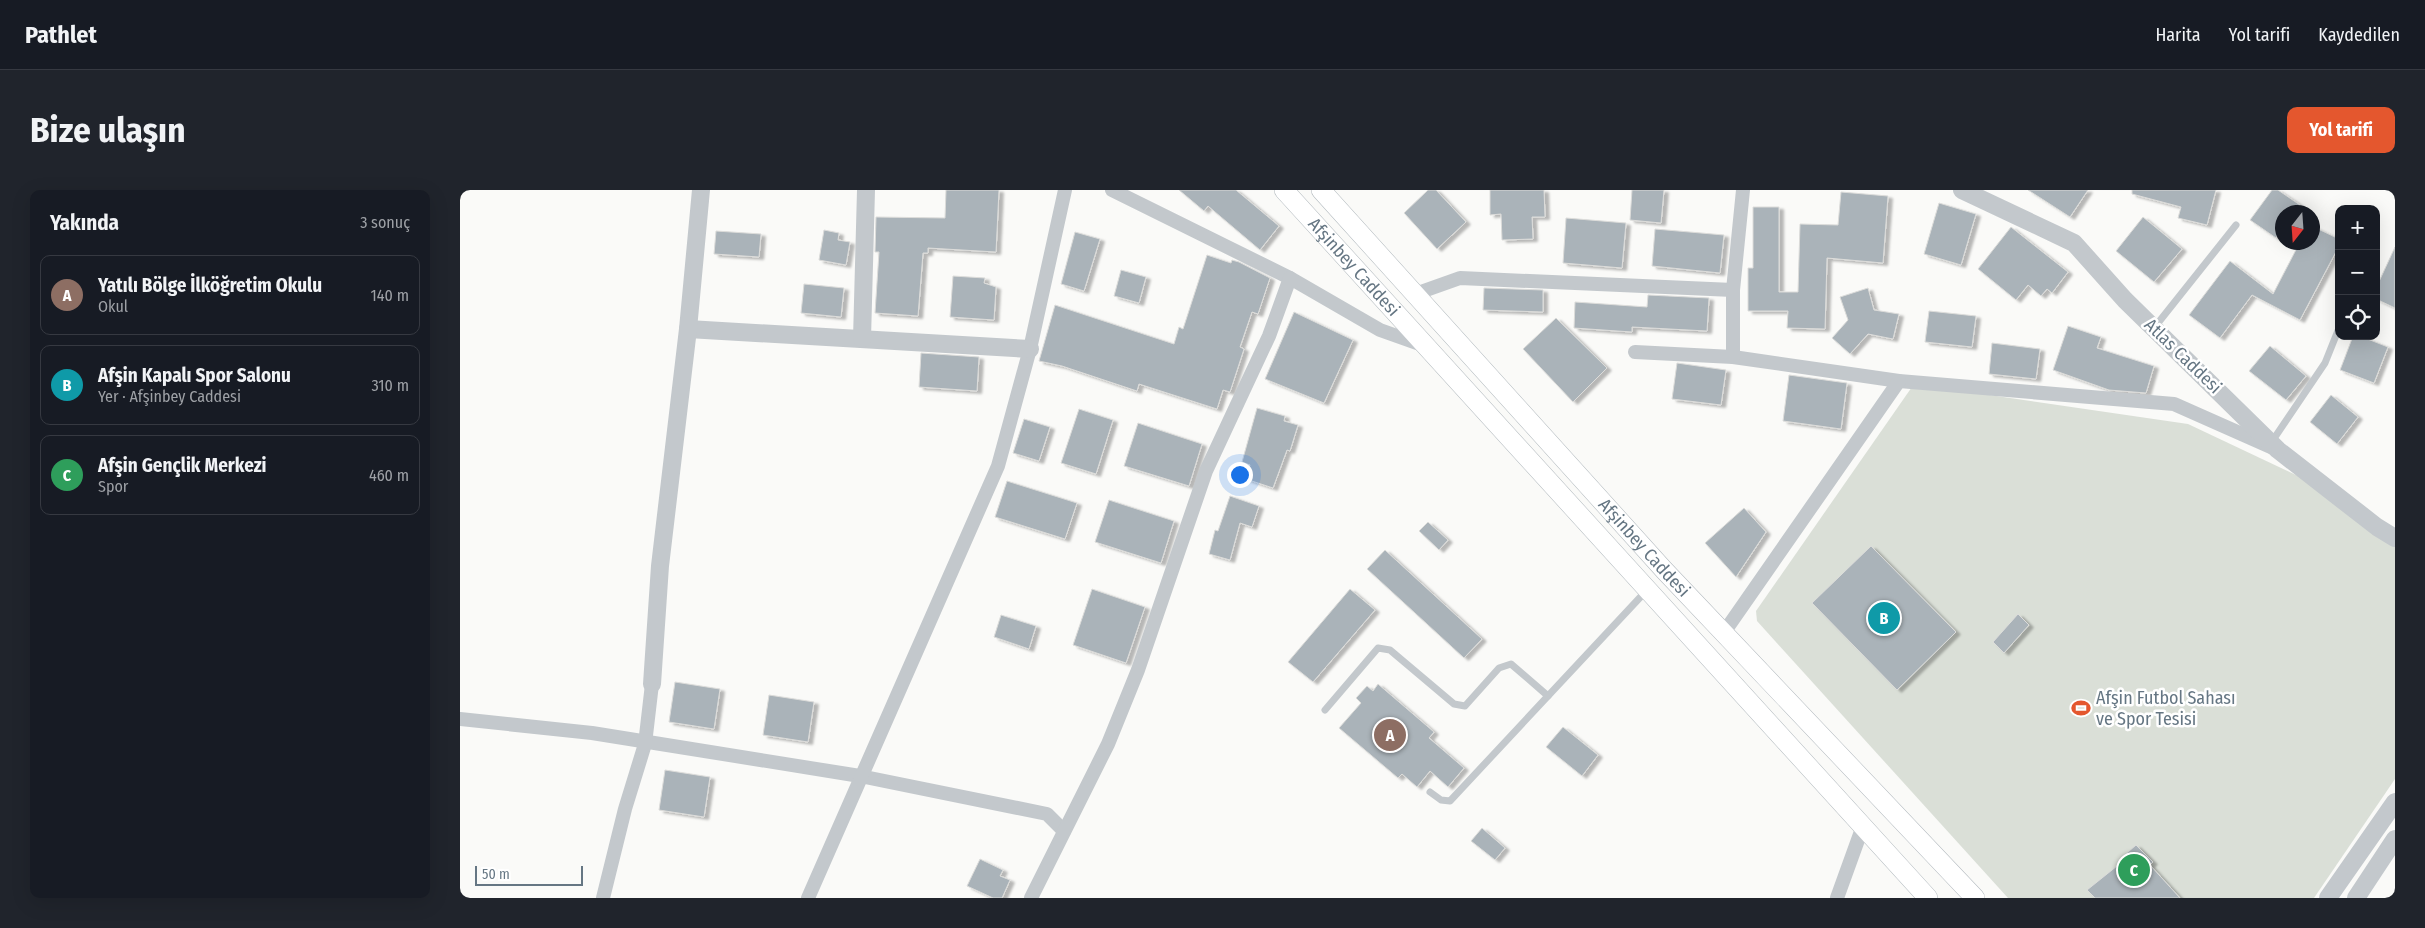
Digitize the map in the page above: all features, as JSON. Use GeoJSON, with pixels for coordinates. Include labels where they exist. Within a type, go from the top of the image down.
{"type":"FeatureCollection","features":[{"type":"Feature","properties":{"kind":"main road","name":"Afşinbey Caddesi"},"geometry":{"type":"LineString","coordinates":[[1284,190],[1928,898]]}},
{"type":"Feature","properties":{"kind":"main road","name":"Afşinbey Caddesi"},"geometry":{"type":"LineString","coordinates":[[1321,190],[1664,570],[1725,632],[1975,898]]}},
{"type":"Feature","properties":{"kind":"street"},"geometry":{"type":"LineString","coordinates":[[603,898],[625,809],[645,744],[652,684],[660,566],[688,329],[701,190]]}},
{"type":"Feature","properties":{"kind":"street"},"geometry":{"type":"LineString","coordinates":[[862,339],[866,190]]}},
{"type":"Feature","properties":{"kind":"street"},"geometry":{"type":"LineString","coordinates":[[808,898],[860,776],[998,466],[1030,349],[1065,190]]}},
{"type":"Feature","properties":{"kind":"street"},"geometry":{"type":"LineString","coordinates":[[1112,190],[1290,278],[1380,330],[1427,347]]}},
{"type":"Feature","properties":{"kind":"street"},"geometry":{"type":"LineString","coordinates":[[1733,357],[1733,290],[1743,190]]}},
{"type":"Feature","properties":{"kind":"street","name":"Atlas Caddesi"},"geometry":{"type":"LineString","coordinates":[[1962,190],[2074,243],[2154,328],[2275,446],[2376,527],[2395,538]]}},
{"type":"Feature","properties":{"kind":"street"},"geometry":{"type":"LineString","coordinates":[[1032,898],[1108,744],[1138,670],[1206,471],[1269,336],[1290,278]]}},
{"type":"Feature","properties":{"kind":"street"},"geometry":{"type":"LineString","coordinates":[[1415,294],[1460,278],[1733,290]]}},
{"type":"Feature","properties":{"kind":"street"},"geometry":{"type":"LineString","coordinates":[[688,329],[1030,349]]}},
{"type":"Feature","properties":{"kind":"street"},"geometry":{"type":"LineString","coordinates":[[1635,352],[1733,357],[1899,381],[2174,404],[2275,446]]}},
{"type":"Feature","properties":{"kind":"street"},"geometry":{"type":"LineString","coordinates":[[1725,632],[1899,381]]}},
{"type":"Feature","properties":{"kind":"street"},"geometry":{"type":"LineString","coordinates":[[460,719],[592,734],[645,744],[860,776],[1047,814],[1064,831]]}},
{"type":"Feature","properties":{"kind":"street"},"geometry":{"type":"LineString","coordinates":[[2328,898],[2395,802]]}},
{"type":"Feature","properties":{"kind":"street"},"geometry":{"type":"LineString","coordinates":[[1837,898],[1863,826]]}},
{"type":"Feature","properties":{"kind":"street"},"geometry":{"type":"LineString","coordinates":[[2356,898],[2395,839]]}},
{"type":"Feature","properties":{"kind":"lane"},"geometry":{"type":"LineString","coordinates":[[2154,328],[2236,224]]}},
{"type":"Feature","properties":{"kind":"lane"},"geometry":{"type":"LineString","coordinates":[[2275,446],[2324,363],[2335,337]]}},
{"type":"Feature","properties":{"kind":"lane"},"geometry":{"type":"LineString","coordinates":[[1430,792],[1441,800],[1450,800],[1648,590]]}},
{"type":"Feature","properties":{"kind":"lane"},"geometry":{"type":"LineString","coordinates":[[1325,710],[1378,648],[1390,650],[1454,704],[1465,706],[1499,668],[1511,664],[1548,696]]}},
{"type":"Feature","properties":{"kind":"shaded area"},"geometry":{"type":"Polygon","coordinates":[[[1914,384],[2188,424],[2298,476],[2395,546],[2395,779],[2314,898],[2008,898],[1757,621],[1756,611],[1914,384]]]}},
{"type":"Feature","properties":{"kind":"building"},"geometry":{"type":"Polygon","coordinates":[[[946,190],[999,190],[996,252],[928,248],[928,253],[923,253],[918,316],[875,313],[879,252],[875,252],[876,217],[945,218],[946,190]]]}},
{"type":"Feature","properties":{"kind":"building"},"geometry":{"type":"Polygon","coordinates":[[[1179,190],[1236,190],[1279,226],[1260,250],[1208,206],[1204,211],[1179,190]]]}},
{"type":"Feature","properties":{"kind":"building"},"geometry":{"type":"Polygon","coordinates":[[[1428,190],[1436,190],[1466,222],[1437,249],[1404,213],[1428,190]]]}},
{"type":"Feature","properties":{"kind":"building"},"geometry":{"type":"Polygon","coordinates":[[[1490,190],[1544,190],[1545,217],[1532,217],[1533,239],[1502,240],[1501,214],[1490,215],[1490,190]]]}},
{"type":"Feature","properties":{"kind":"building"},"geometry":{"type":"Polygon","coordinates":[[[1632,190],[1664,190],[1661,223],[1630,220],[1632,190]]]}},
{"type":"Feature","properties":{"kind":"building"},"geometry":{"type":"Polygon","coordinates":[[[2028,190],[2088,190],[2070,217],[2028,190]]]}},
{"type":"Feature","properties":{"kind":"building"},"geometry":{"type":"Polygon","coordinates":[[[2132,190],[2216,190],[2207,225],[2178,218],[2181,207],[2132,194],[2132,190]]]}},
{"type":"Feature","properties":{"kind":"building"},"geometry":{"type":"Polygon","coordinates":[[[2272,190],[2278,190],[2300,205],[2275,205],[2275,237],[2250,220],[2272,190]]]}},
{"type":"Feature","properties":{"kind":"building"},"geometry":{"type":"Polygon","coordinates":[[[1841,192],[1888,196],[1883,263],[1827,258],[1825,329],[1787,328],[1788,311],[1748,311],[1748,268],[1753,268],[1753,207],[1779,207],[1779,292],[1798,292],[1800,224],[1838,225],[1841,192]]]}},
{"type":"Feature","properties":{"kind":"building"},"geometry":{"type":"Polygon","coordinates":[[[1939,203],[1976,214],[1961,265],[1924,254],[1939,203]]]}},
{"type":"Feature","properties":{"kind":"building"},"geometry":{"type":"Polygon","coordinates":[[[2143,217],[2182,249],[2154,282],[2116,251],[2143,217]]]}},
{"type":"Feature","properties":{"kind":"building"},"geometry":{"type":"Polygon","coordinates":[[[1566,218],[1626,223],[1622,268],[1563,263],[1566,218]]]}},
{"type":"Feature","properties":{"kind":"building"},"geometry":{"type":"Polygon","coordinates":[[[2011,227],[2068,272],[2052,293],[2047,289],[2041,296],[2028,285],[2016,300],[1978,269],[2011,227]]]}},
{"type":"Feature","properties":{"kind":"building"},"geometry":{"type":"Polygon","coordinates":[[[1655,229],[1724,235],[1720,273],[1652,266],[1655,229]]]}},
{"type":"Feature","properties":{"kind":"building"},"geometry":{"type":"Polygon","coordinates":[[[824,230],[839,233],[838,240],[850,242],[846,265],[819,260],[824,230]]]}},
{"type":"Feature","properties":{"kind":"building"},"geometry":{"type":"Polygon","coordinates":[[[2320,230],[2335,237],[2335,254],[2300,320],[2252,295],[2220,338],[2189,315],[2230,261],[2273,294],[2296,250],[2320,250],[2320,230]]]}},
{"type":"Feature","properties":{"kind":"building"},"geometry":{"type":"Polygon","coordinates":[[[716,231],[761,234],[759,257],[714,254],[716,231]]]}},
{"type":"Feature","properties":{"kind":"building"},"geometry":{"type":"Polygon","coordinates":[[[1075,232],[1100,239],[1084,291],[1061,284],[1075,232]]]}},
{"type":"Feature","properties":{"kind":"building"},"geometry":{"type":"Polygon","coordinates":[[[2395,247],[2395,308],[2380,301],[2380,279],[2395,247]]]}},
{"type":"Feature","properties":{"kind":"building"},"geometry":{"type":"Polygon","coordinates":[[[1207,255],[1231,263],[1232,260],[1239,262],[1270,278],[1258,314],[1252,312],[1240,347],[1244,349],[1230,392],[1223,390],[1217,409],[1139,384],[1137,391],[1062,366],[1039,361],[1055,305],[1174,344],[1179,327],[1183,329],[1207,255]]]}},
{"type":"Feature","properties":{"kind":"building"},"geometry":{"type":"Polygon","coordinates":[[[1121,270],[1146,277],[1139,303],[1114,296],[1121,270]]]}},
{"type":"Feature","properties":{"kind":"building"},"geometry":{"type":"Polygon","coordinates":[[[953,276],[985,278],[984,283],[996,287],[994,320],[950,317],[953,276]]]}},
{"type":"Feature","properties":{"kind":"building"},"geometry":{"type":"Polygon","coordinates":[[[804,284],[844,288],[841,317],[801,313],[804,284]]]}},
{"type":"Feature","properties":{"kind":"building"},"geometry":{"type":"Polygon","coordinates":[[[1484,288],[1543,290],[1543,312],[1483,310],[1484,288]]]}},
{"type":"Feature","properties":{"kind":"building"},"geometry":{"type":"Polygon","coordinates":[[[1868,288],[1874,310],[1899,314],[1893,339],[1868,334],[1850,354],[1832,338],[1848,320],[1840,297],[1868,288]]]}},
{"type":"Feature","properties":{"kind":"building"},"geometry":{"type":"Polygon","coordinates":[[[1648,295],[1709,298],[1707,331],[1632,327],[1632,332],[1574,328],[1575,302],[1647,307],[1648,295]]]}},
{"type":"Feature","properties":{"kind":"building"},"geometry":{"type":"Polygon","coordinates":[[[1929,311],[1976,316],[1972,347],[1925,342],[1929,311]]]}},
{"type":"Feature","properties":{"kind":"building"},"geometry":{"type":"Polygon","coordinates":[[[1294,312],[1353,340],[1324,403],[1265,379],[1294,312]]]}},
{"type":"Feature","properties":{"kind":"building"},"geometry":{"type":"Polygon","coordinates":[[[1556,318],[1607,368],[1573,402],[1523,349],[1556,318]]]}},
{"type":"Feature","properties":{"kind":"building"},"geometry":{"type":"Polygon","coordinates":[[[2068,326],[2101,337],[2097,348],[2154,366],[2146,393],[2109,390],[2053,370],[2068,326]]]}},
{"type":"Feature","properties":{"kind":"building"},"geometry":{"type":"Polygon","coordinates":[[[2351,340],[2370,340],[2388,347],[2374,383],[2340,370],[2351,340]]]}},
{"type":"Feature","properties":{"kind":"building"},"geometry":{"type":"Polygon","coordinates":[[[1992,343],[2040,349],[2036,379],[1989,374],[1992,343]]]}},
{"type":"Feature","properties":{"kind":"building"},"geometry":{"type":"Polygon","coordinates":[[[2270,346],[2306,376],[2286,400],[2249,371],[2270,346]]]}},
{"type":"Feature","properties":{"kind":"building"},"geometry":{"type":"Polygon","coordinates":[[[921,353],[979,357],[977,391],[919,387],[921,353]]]}},
{"type":"Feature","properties":{"kind":"building"},"geometry":{"type":"Polygon","coordinates":[[[1677,363],[1726,370],[1721,405],[1672,399],[1677,363]]]}},
{"type":"Feature","properties":{"kind":"building"},"geometry":{"type":"Polygon","coordinates":[[[1789,375],[1847,383],[1841,429],[1783,421],[1789,375]]]}},
{"type":"Feature","properties":{"kind":"building"},"geometry":{"type":"Polygon","coordinates":[[[2331,395],[2358,417],[2337,444],[2310,422],[2331,395]]]}},
{"type":"Feature","properties":{"kind":"building"},"geometry":{"type":"Polygon","coordinates":[[[1257,408],[1285,416],[1284,421],[1298,425],[1290,451],[1287,450],[1273,488],[1246,479],[1250,465],[1242,462],[1257,408]]]}},
{"type":"Feature","properties":{"kind":"building"},"geometry":{"type":"Polygon","coordinates":[[[1079,409],[1113,420],[1096,474],[1061,463],[1079,409]]]}},
{"type":"Feature","properties":{"kind":"building"},"geometry":{"type":"Polygon","coordinates":[[[1024,419],[1050,427],[1039,461],[1013,453],[1024,419]]]}},
{"type":"Feature","properties":{"kind":"building"},"geometry":{"type":"Polygon","coordinates":[[[1138,423],[1202,444],[1189,486],[1124,466],[1138,423]]]}},
{"type":"Feature","properties":{"kind":"building"},"geometry":{"type":"Polygon","coordinates":[[[1007,481],[1077,503],[1065,539],[995,517],[1007,481]]]}},
{"type":"Feature","properties":{"kind":"building"},"geometry":{"type":"Polygon","coordinates":[[[1230,496],[1259,506],[1252,527],[1240,523],[1230,560],[1209,554],[1215,530],[1218,531],[1230,496]]]}},
{"type":"Feature","properties":{"kind":"building"},"geometry":{"type":"Polygon","coordinates":[[[1109,500],[1174,521],[1161,563],[1095,542],[1109,500]]]}},
{"type":"Feature","properties":{"kind":"building"},"geometry":{"type":"Polygon","coordinates":[[[1744,508],[1766,532],[1736,577],[1705,543],[1744,508]]]}},
{"type":"Feature","properties":{"kind":"building"},"geometry":{"type":"Polygon","coordinates":[[[1428,522],[1448,540],[1439,550],[1419,531],[1428,522]]]}},
{"type":"Feature","properties":{"kind":"building"},"geometry":{"type":"Polygon","coordinates":[[[1871,546],[1956,632],[1897,690],[1812,603],[1871,546]]]}},
{"type":"Feature","properties":{"kind":"building"},"geometry":{"type":"Polygon","coordinates":[[[1385,550],[1482,639],[1464,658],[1367,569],[1385,550]]]}},
{"type":"Feature","properties":{"kind":"building"},"geometry":{"type":"Polygon","coordinates":[[[1092,589],[1145,607],[1126,663],[1073,645],[1092,589]]]}},
{"type":"Feature","properties":{"kind":"building"},"geometry":{"type":"Polygon","coordinates":[[[1350,589],[1375,610],[1313,682],[1288,662],[1350,589]]]}},
{"type":"Feature","properties":{"kind":"building"},"geometry":{"type":"Polygon","coordinates":[[[2018,614],[2029,625],[2004,653],[1993,642],[2018,614]]]}},
{"type":"Feature","properties":{"kind":"building"},"geometry":{"type":"Polygon","coordinates":[[[1001,615],[1036,626],[1029,649],[994,637],[1001,615]]]}},
{"type":"Feature","properties":{"kind":"building"},"geometry":{"type":"Polygon","coordinates":[[[675,682],[720,689],[714,729],[669,722],[675,682]]]}},
{"type":"Feature","properties":{"kind":"building"},"geometry":{"type":"Polygon","coordinates":[[[1378,684],[1434,732],[1429,738],[1464,768],[1448,787],[1430,771],[1417,787],[1402,774],[1398,778],[1339,728],[1361,703],[1356,698],[1367,686],[1373,691],[1378,684]]]}},
{"type":"Feature","properties":{"kind":"building"},"geometry":{"type":"Polygon","coordinates":[[[769,695],[814,702],[808,742],[763,735],[769,695]]]}},
{"type":"Feature","properties":{"kind":"building"},"geometry":{"type":"Polygon","coordinates":[[[1563,727],[1598,755],[1582,776],[1546,747],[1563,727]]]}},
{"type":"Feature","properties":{"kind":"building"},"geometry":{"type":"Polygon","coordinates":[[[665,770],[710,777],[704,817],[659,810],[665,770]]]}},
{"type":"Feature","properties":{"kind":"building"},"geometry":{"type":"Polygon","coordinates":[[[1482,828],[1505,848],[1495,860],[1471,841],[1482,828]]]}},
{"type":"Feature","properties":{"kind":"building"},"geometry":{"type":"Polygon","coordinates":[[[2136,845],[2153,862],[2150,865],[2180,898],[2095,898],[2087,890],[2122,862],[2120,859],[2136,845]]]}},
{"type":"Feature","properties":{"kind":"building"},"geometry":{"type":"Polygon","coordinates":[[[980,859],[1003,870],[1000,876],[1010,880],[1002,898],[993,898],[967,886],[980,859]]]}},
{"type":"Feature","properties":{"kind":"place","name":"Afşin Kapalı Spor Salonu"},"geometry":{"type":"Point","coordinates":[1884,618]}},
{"type":"Feature","properties":{"kind":"place","name":"Afşin Futbol Sahası ve Spor Tesisi"},"geometry":{"type":"Point","coordinates":[2081,708]}},
{"type":"Feature","properties":{"kind":"place","name":"Yatılı Bölge İlköğretim Okulu"},"geometry":{"type":"Point","coordinates":[1390,735]}},
{"type":"Feature","properties":{"kind":"place","name":"Afşin Gençlik Merkezi"},"geometry":{"type":"Point","coordinates":[2134,870]}}]}
